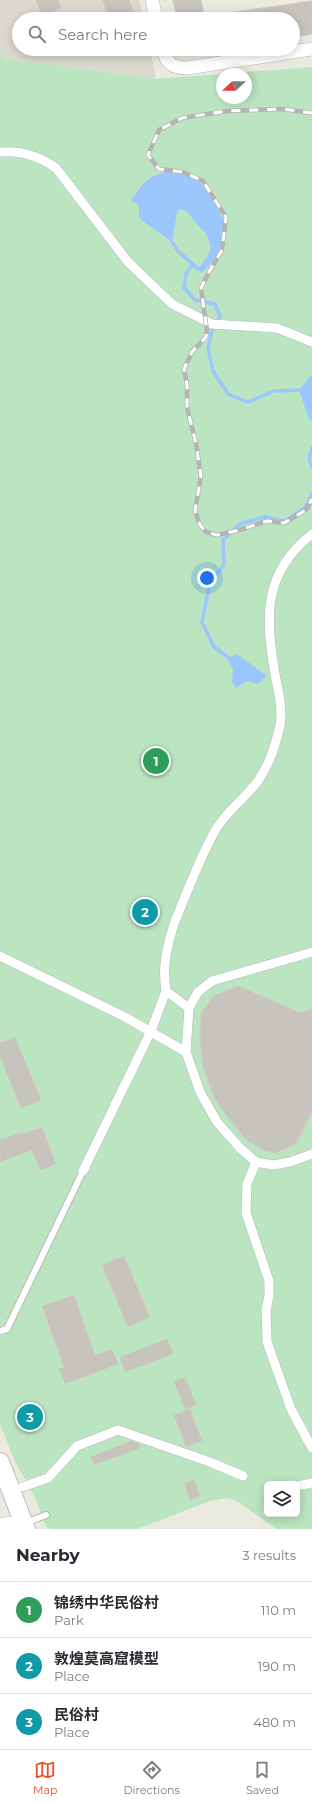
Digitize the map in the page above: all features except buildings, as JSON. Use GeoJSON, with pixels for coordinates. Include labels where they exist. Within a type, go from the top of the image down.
{"type":"FeatureCollection","features":[{"type":"Feature","properties":{"kind":"main road"},"geometry":{"type":"LineString","coordinates":[[0,1462],[27,1526]]}},
{"type":"Feature","properties":{"kind":"street"},"geometry":{"type":"LineString","coordinates":[[152,0],[155,12]]}},
{"type":"Feature","properties":{"kind":"street"},"geometry":{"type":"LineString","coordinates":[[300,51],[312,49]]}},
{"type":"Feature","properties":{"kind":"street"},"geometry":{"type":"LineString","coordinates":[[166,56],[168,62],[174,67],[187,68],[266,56]]}},
{"type":"Feature","properties":{"kind":"street"},"geometry":{"type":"LineString","coordinates":[[0,152],[27,153],[41,158],[56,168],[128,262],[172,304],[217,324],[277,328],[312,342]]}},
{"type":"Feature","properties":{"kind":"street"},"geometry":{"type":"LineString","coordinates":[[84,1171],[151,1031],[166,991],[164,966],[174,924],[208,844],[227,815],[258,781],[275,745],[280,723],[280,703],[271,650],[268,615],[271,592],[285,562],[298,544],[312,534]]}},
{"type":"Feature","properties":{"kind":"street"},"geometry":{"type":"LineString","coordinates":[[312,952],[212,981],[198,992],[189,1008],[186,1052],[200,1092],[217,1122],[240,1148],[256,1162],[273,1165],[290,1162],[312,1154]]}},
{"type":"Feature","properties":{"kind":"street"},"geometry":{"type":"LineString","coordinates":[[0,956],[151,1031],[186,1052]]}},
{"type":"Feature","properties":{"kind":"street"},"geometry":{"type":"LineString","coordinates":[[166,991],[189,1008]]}},
{"type":"Feature","properties":{"kind":"street"},"geometry":{"type":"LineString","coordinates":[[256,1162],[247,1184],[246,1213],[269,1282],[269,1296],[266,1310],[267,1342],[291,1409],[312,1448]]}},
{"type":"Feature","properties":{"kind":"street"},"geometry":{"type":"LineString","coordinates":[[22,1487],[48,1478],[77,1446],[118,1430],[210,1462],[243,1476]]}},
{"type":"Feature","properties":{"kind":"street"},"geometry":{"type":"LineString","coordinates":[[300,1485],[312,1483]]}},
{"type":"Feature","properties":{"kind":"street"},"geometry":{"type":"LineString","coordinates":[[0,1525],[9,1523],[27,1526]]}},
{"type":"Feature","properties":{"kind":"lane"},"geometry":{"type":"LineString","coordinates":[[0,1331],[7,1328],[84,1171]]}},
{"type":"Feature","properties":{"kind":"lane"},"geometry":{"type":"LineString","coordinates":[[27,1526],[46,1515]]}},
{"type":"Feature","properties":{"kind":"shaded area"},"geometry":{"type":"Polygon","coordinates":[[[0,0],[139,0],[142,12],[12,12],[12,56],[151,56],[156,79],[2,59],[0,49],[0,0]]]}},
{"type":"Feature","properties":{"kind":"green space"},"geometry":{"type":"Polygon","coordinates":[[[0,49],[3,59],[156,79],[216,74],[216,104],[252,104],[252,72],[312,67],[312,1529],[276,1529],[237,1501],[227,1498],[210,1501],[137,1529],[51,1529],[46,1527],[36,1499],[15,1462],[0,1424],[0,49]]]}},
{"type":"Feature","properties":{"kind":"water"},"geometry":{"type":"Polygon","coordinates":[[[165,170],[184,174],[198,180],[212,198],[224,221],[220,253],[202,273],[198,269],[209,254],[211,246],[206,234],[187,212],[180,209],[177,212],[172,242],[140,219],[138,204],[131,201],[140,187],[152,177],[162,174],[165,170]]]}},
{"type":"Feature","properties":{"kind":"water"},"geometry":{"type":"Polygon","coordinates":[[[311,375],[312,421],[309,419],[299,390],[311,375]]]}},
{"type":"Feature","properties":{"kind":"water"},"geometry":{"type":"Polygon","coordinates":[[[237,654],[267,676],[258,684],[247,681],[236,688],[232,682],[233,669],[228,660],[237,654]]]}},
{"type":"Feature","properties":{"kind":"waterway"},"geometry":{"type":"LineString","coordinates":[[172,242],[179,252],[193,264]]}},
{"type":"Feature","properties":{"kind":"waterway"},"geometry":{"type":"LineString","coordinates":[[198,269],[193,264],[186,274],[184,288],[195,300],[215,304],[220,316],[212,331],[208,348],[213,371],[228,394],[248,402],[274,391],[299,390]]}},
{"type":"Feature","properties":{"kind":"waterway"},"geometry":{"type":"LineString","coordinates":[[312,448],[309,459],[312,467]]}},
{"type":"Feature","properties":{"kind":"waterway"},"geometry":{"type":"LineString","coordinates":[[229,658],[214,647],[202,622],[210,583],[224,565],[223,540],[240,524],[264,517],[285,521],[305,508],[312,494]]}},
{"type":"Feature","properties":{"kind":"railway"},"geometry":{"type":"LineString","coordinates":[[312,113],[283,109],[227,111],[182,118],[159,130],[148,155],[159,169],[183,172],[203,181],[226,217],[222,250],[201,288],[207,331],[206,337],[192,352],[184,369],[187,385],[187,407],[196,444],[201,476],[195,511],[200,525],[206,532],[217,535],[240,530],[267,521],[284,523],[306,510],[312,499]]}},
{"type":"Feature","properties":{"kind":"place","name":"锦绣中华民俗村"},"geometry":{"type":"Point","coordinates":[156,761]}},
{"type":"Feature","properties":{"kind":"place","name":"敦煌莫高窟模型"},"geometry":{"type":"Point","coordinates":[145,912]}},
{"type":"Feature","properties":{"kind":"place","name":"民俗村"},"geometry":{"type":"Point","coordinates":[30,1417]}}]}
